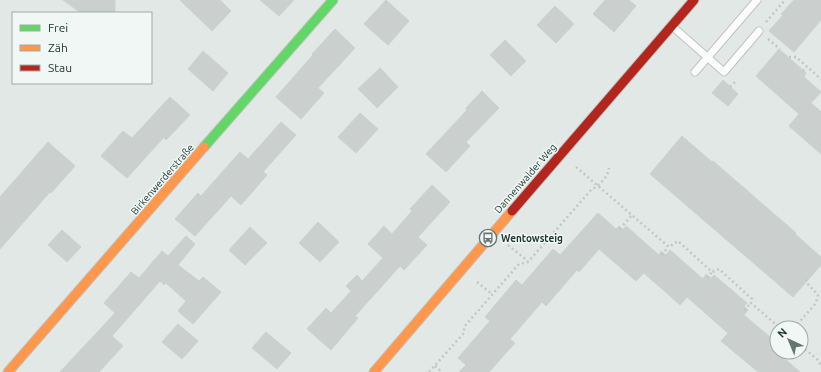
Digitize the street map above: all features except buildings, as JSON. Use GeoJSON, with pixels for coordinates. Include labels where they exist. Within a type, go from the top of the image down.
{"type":"FeatureCollection","features":[{"type":"Feature","properties":{"kind":"street","name":"Birkenwerderstraße"},"geometry":{"type":"LineString","coordinates":[[8,372],[333,0]]}},
{"type":"Feature","properties":{"kind":"street","name":"Dannenwalder Weg"},"geometry":{"type":"LineString","coordinates":[[374,372],[694,0]]}},
{"type":"Feature","properties":{"kind":"lane"},"geometry":{"type":"LineString","coordinates":[[694,72],[757,0]]}},
{"type":"Feature","properties":{"kind":"lane"},"geometry":{"type":"LineString","coordinates":[[672,26],[724,72],[759,31]]}},
{"type":"Feature","properties":{"kind":"path"},"geometry":{"type":"LineString","coordinates":[[790,57],[796,57],[821,79]]}},
{"type":"Feature","properties":{"kind":"path"},"geometry":{"type":"LineString","coordinates":[[803,71],[807,67]]}},
{"type":"Feature","properties":{"kind":"path"},"geometry":{"type":"LineString","coordinates":[[576,167],[669,247]]}},
{"type":"Feature","properties":{"kind":"path"},"geometry":{"type":"LineString","coordinates":[[429,372],[464,333],[464,326],[492,294],[519,264],[528,262],[591,190],[598,186],[609,173],[609,168]]}},
{"type":"Feature","properties":{"kind":"path"},"geometry":{"type":"LineString","coordinates":[[620,229],[632,215]]}},
{"type":"Feature","properties":{"kind":"path"},"geometry":{"type":"LineString","coordinates":[[662,255],[669,247],[678,241],[712,272]]}},
{"type":"Feature","properties":{"kind":"path"},"geometry":{"type":"LineString","coordinates":[[508,245],[528,262]]}},
{"type":"Feature","properties":{"kind":"path"},"geometry":{"type":"LineString","coordinates":[[707,278],[712,272],[718,269],[752,299],[751,303],[771,320]]}},
{"type":"Feature","properties":{"kind":"path"},"geometry":{"type":"LineString","coordinates":[[806,277],[806,282],[821,298]]}},
{"type":"Feature","properties":{"kind":"path"},"geometry":{"type":"LineString","coordinates":[[477,282],[492,294]]}},
{"type":"Feature","properties":{"kind":"path"},"geometry":{"type":"LineString","coordinates":[[801,320],[816,303],[818,295]]}},
{"type":"Feature","properties":{"kind":"path"},"geometry":{"type":"LineString","coordinates":[[744,310],[751,303]]}},
{"type":"Feature","properties":{"kind":"path"},"geometry":{"type":"LineString","coordinates":[[809,353],[818,360],[821,366]]}},
{"type":"Feature","properties":{"kind":"path"},"geometry":{"type":"LineString","coordinates":[[435,366],[442,372]]}},
{"type":"Feature","properties":{"kind":"traffic: fast"},"geometry":{"type":"LineString","coordinates":[[204,147],[333,0]]}},
{"type":"Feature","properties":{"kind":"traffic: slow"},"geometry":{"type":"LineString","coordinates":[[8,372],[204,147]]}},
{"type":"Feature","properties":{"kind":"traffic: slow"},"geometry":{"type":"LineString","coordinates":[[374,372],[512,211]]}},
{"type":"Feature","properties":{"kind":"traffic: jam"},"geometry":{"type":"LineString","coordinates":[[512,211],[694,0]]}},
{"type":"Feature","properties":{"kind":"place","name":"Wentowsteig"},"geometry":{"type":"Point","coordinates":[488,238]}}]}
